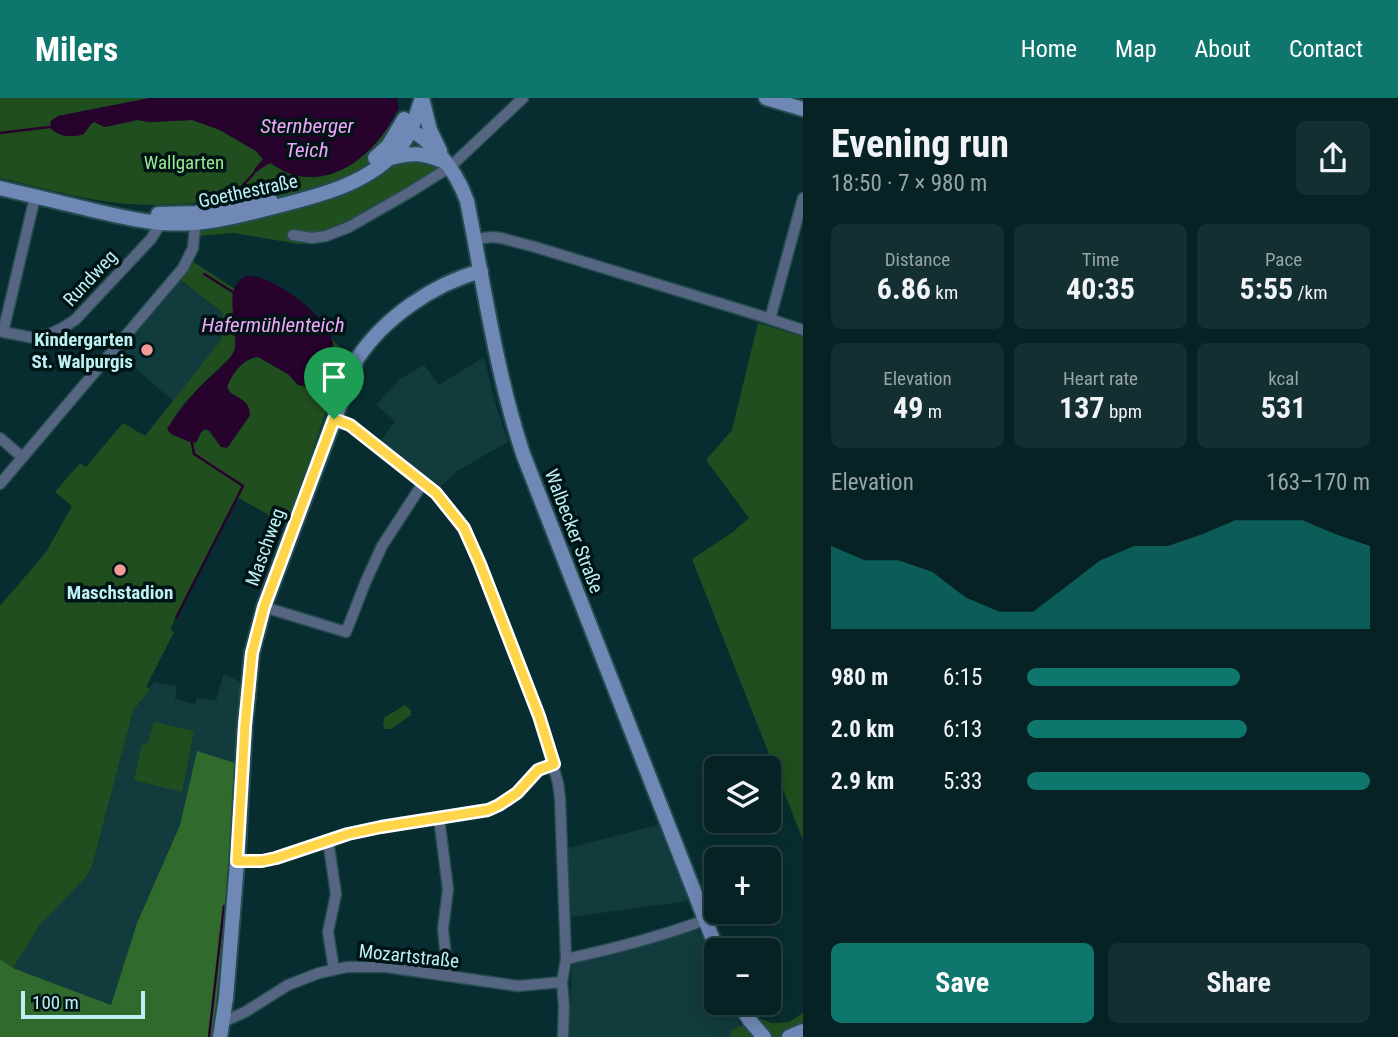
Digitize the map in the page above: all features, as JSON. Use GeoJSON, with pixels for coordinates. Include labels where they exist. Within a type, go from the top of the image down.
{"type":"FeatureCollection","features":[{"type":"Feature","properties":{"kind":"main road"},"geometry":{"type":"LineString","coordinates":[[406,127],[412,98]]}},
{"type":"Feature","properties":{"kind":"main road"},"geometry":{"type":"LineString","coordinates":[[406,127],[422,98]]}},
{"type":"Feature","properties":{"kind":"main road"},"geometry":{"type":"LineString","coordinates":[[422,98],[430,130],[448,164]]}},
{"type":"Feature","properties":{"kind":"main road"},"geometry":{"type":"LineString","coordinates":[[766,98],[803,109]]}},
{"type":"Feature","properties":{"kind":"main road","name":"Goethestraße"},"geometry":{"type":"LineString","coordinates":[[111,215],[196,218],[242,216],[326,193],[359,180],[390,158],[404,141],[406,127]]}},
{"type":"Feature","properties":{"kind":"main road","name":"Goethestraße"},"geometry":{"type":"LineString","coordinates":[[0,188],[139,220],[161,223],[196,218],[349,177],[380,155],[406,127]]}},
{"type":"Feature","properties":{"kind":"main road","name":"Walbecker Straße"},"geometry":{"type":"LineString","coordinates":[[406,127],[448,164],[463,189],[502,382],[523,454],[704,917]]}},
{"type":"Feature","properties":{"kind":"main road"},"geometry":{"type":"LineString","coordinates":[[390,158],[411,153],[431,156],[448,164]]}},
{"type":"Feature","properties":{"kind":"main road","name":"Maschweg"},"geometry":{"type":"LineString","coordinates":[[220,1037],[237,861],[252,653],[264,607],[356,359],[376,333],[406,309],[460,276],[481,271]]}},
{"type":"Feature","properties":{"kind":"main road"},"geometry":{"type":"LineString","coordinates":[[746,1015],[764,1037]]}},
{"type":"Feature","properties":{"kind":"main road"},"geometry":{"type":"LineString","coordinates":[[789,1037],[803,1031]]}},
{"type":"Feature","properties":{"kind":"street"},"geometry":{"type":"LineString","coordinates":[[293,234],[312,238],[326,236],[349,227],[410,192],[448,164],[523,98]]}},
{"type":"Feature","properties":{"kind":"street","name":"Rundweg"},"geometry":{"type":"LineString","coordinates":[[35,197],[1,331],[34,338],[52,333],[75,320],[151,239],[161,223]]}},
{"type":"Feature","properties":{"kind":"street"},"geometry":{"type":"LineString","coordinates":[[769,319],[803,198]]}},
{"type":"Feature","properties":{"kind":"street"},"geometry":{"type":"LineString","coordinates":[[0,484],[183,268],[193,248],[196,218]]}},
{"type":"Feature","properties":{"kind":"street"},"geometry":{"type":"LineString","coordinates":[[475,239],[501,238],[803,330]]}},
{"type":"Feature","properties":{"kind":"street"},"geometry":{"type":"LineString","coordinates":[[334,419],[350,425],[436,493],[464,528],[539,716],[554,764],[560,798],[566,959],[562,982],[563,1037]]}},
{"type":"Feature","properties":{"kind":"street"},"geometry":{"type":"LineString","coordinates":[[0,438],[22,457]]}},
{"type":"Feature","properties":{"kind":"street"},"geometry":{"type":"LineString","coordinates":[[264,607],[346,632],[382,546],[423,483]]}},
{"type":"Feature","properties":{"kind":"street"},"geometry":{"type":"LineString","coordinates":[[237,861],[262,861],[381,827],[488,810],[523,788],[538,770],[554,764]]}},
{"type":"Feature","properties":{"kind":"street"},"geometry":{"type":"LineString","coordinates":[[439,818],[448,889],[443,929],[446,976]]}},
{"type":"Feature","properties":{"kind":"street"},"geometry":{"type":"LineString","coordinates":[[328,840],[335,894],[328,932],[334,970]]}},
{"type":"Feature","properties":{"kind":"street"},"geometry":{"type":"LineString","coordinates":[[566,959],[615,949],[704,920]]}},
{"type":"Feature","properties":{"kind":"street","name":"Mozartstraße"},"geometry":{"type":"LineString","coordinates":[[223,1022],[245,1012],[288,985],[334,970],[371,966],[518,986],[562,982]]}},
{"type":"Feature","properties":{"kind":"shaded area"},"geometry":{"type":"Polygon","coordinates":[[[181,280],[224,314],[221,340],[173,401],[119,354],[181,280]]]}},
{"type":"Feature","properties":{"kind":"shaded area"},"geometry":{"type":"Polygon","coordinates":[[[484,357],[508,442],[457,471],[439,488],[380,442],[395,421],[376,405],[400,379],[424,365],[439,385],[484,357]]]}},
{"type":"Feature","properties":{"kind":"shaded area"},"geometry":{"type":"Polygon","coordinates":[[[224,673],[241,683],[235,763],[197,752],[180,825],[137,923],[111,1005],[13,968],[39,926],[87,876],[92,866],[133,711],[154,682],[177,686],[175,699],[195,704],[197,698],[216,700],[224,673]]]}},
{"type":"Feature","properties":{"kind":"shaded area"},"geometry":{"type":"Polygon","coordinates":[[[658,825],[688,901],[571,917],[568,848],[658,825]]]}},
{"type":"Feature","properties":{"kind":"shaded area"},"geometry":{"type":"Polygon","coordinates":[[[694,929],[699,930],[704,942],[704,1015],[736,1015],[741,1027],[731,1030],[730,1037],[569,1037],[573,964],[694,929]]]}},
{"type":"Feature","properties":{"kind":"green space","name":"Wallgarten"},"geometry":{"type":"Polygon","coordinates":[[[0,98],[150,98],[58,116],[51,121],[50,128],[94,122],[105,127],[137,120],[192,120],[216,128],[256,151],[263,159],[254,170],[257,172],[270,163],[288,173],[310,177],[324,176],[351,164],[374,145],[392,122],[446,175],[331,240],[299,244],[233,233],[198,236],[204,202],[160,205],[117,203],[0,178],[0,98]]]}},
{"type":"Feature","properties":{"kind":"green space"},"geometry":{"type":"Polygon","coordinates":[[[192,261],[235,289],[235,349],[232,356],[177,413],[168,431],[196,443],[205,429],[221,447],[229,446],[250,415],[247,404],[227,387],[235,372],[248,360],[258,357],[288,374],[298,385],[310,385],[330,358],[331,338],[351,356],[329,403],[288,522],[276,519],[237,497],[170,629],[174,632],[146,687],[150,689],[133,711],[92,866],[87,876],[39,926],[13,968],[0,959],[0,606],[46,552],[72,506],[55,492],[80,463],[86,467],[123,423],[145,436],[221,340],[223,313],[181,280],[192,261]]]}},
{"type":"Feature","properties":{"kind":"green space"},"geometry":{"type":"Polygon","coordinates":[[[758,323],[803,337],[803,840],[781,784],[781,756],[770,756],[692,559],[749,518],[706,460],[732,430],[758,323]]]}},
{"type":"Feature","properties":{"kind":"green space"},"geometry":{"type":"Polygon","coordinates":[[[405,705],[411,710],[411,715],[391,729],[385,729],[385,717],[405,705]]]}},
{"type":"Feature","properties":{"kind":"green space"},"geometry":{"type":"Polygon","coordinates":[[[154,722],[194,731],[182,792],[134,780],[142,744],[147,745],[154,722]]]}},
{"type":"Feature","properties":{"kind":"green space"},"geometry":{"type":"Polygon","coordinates":[[[197,751],[235,763],[231,851],[213,1037],[0,1037],[0,959],[13,968],[111,1005],[137,923],[180,825],[197,751]]]}},
{"type":"Feature","properties":{"kind":"green space"},"geometry":{"type":"Polygon","coordinates":[[[803,1013],[803,1037],[730,1037],[731,1030],[761,1019],[772,1023],[789,1022],[803,1013]]]}},
{"type":"Feature","properties":{"kind":"water","name":"Sternberger Teich"},"geometry":{"type":"Polygon","coordinates":[[[150,98],[397,98],[399,107],[382,135],[360,158],[332,174],[316,177],[295,175],[270,163],[254,173],[263,159],[256,151],[220,130],[192,120],[137,120],[105,127],[94,122],[84,134],[75,136],[62,135],[50,128],[51,121],[58,116],[150,98]]]}},
{"type":"Feature","properties":{"kind":"water","name":"Hafermühlenteich"},"geometry":{"type":"Polygon","coordinates":[[[246,276],[270,282],[310,310],[329,333],[333,343],[331,356],[321,374],[306,387],[298,385],[288,374],[258,357],[248,360],[235,372],[227,387],[230,393],[246,404],[250,415],[227,448],[221,447],[210,431],[205,429],[197,441],[192,443],[171,434],[167,429],[194,394],[233,353],[236,339],[232,299],[238,282],[246,276]]]}},
{"type":"Feature","properties":{"kind":"waterway"},"geometry":{"type":"LineString","coordinates":[[0,133],[49,127]]}},
{"type":"Feature","properties":{"kind":"waterway"},"geometry":{"type":"LineString","coordinates":[[238,191],[254,173]]}},
{"type":"Feature","properties":{"kind":"waterway"},"geometry":{"type":"LineString","coordinates":[[204,274],[236,294]]}},
{"type":"Feature","properties":{"kind":"waterway"},"geometry":{"type":"LineString","coordinates":[[176,618],[243,486],[194,454],[192,443]]}},
{"type":"Feature","properties":{"kind":"waterway"},"geometry":{"type":"LineString","coordinates":[[209,1037],[224,906]]}},
{"type":"Feature","properties":{"kind":"place","name":"Kindergarten St. Walpurgis"},"geometry":{"type":"Point","coordinates":[147,350]}},
{"type":"Feature","properties":{"kind":"place","name":"Maschstadion"},"geometry":{"type":"Point","coordinates":[120,570]}},
{"type":"Feature","properties":{"kind":"route"},"geometry":{"type":"LineString","coordinates":[[334,419],[350,425],[396,460],[436,493],[459,520],[480,564],[539,716],[554,764],[538,770],[517,793],[488,810],[348,834],[262,861],[237,861],[252,653],[264,607],[334,419]]}}]}
